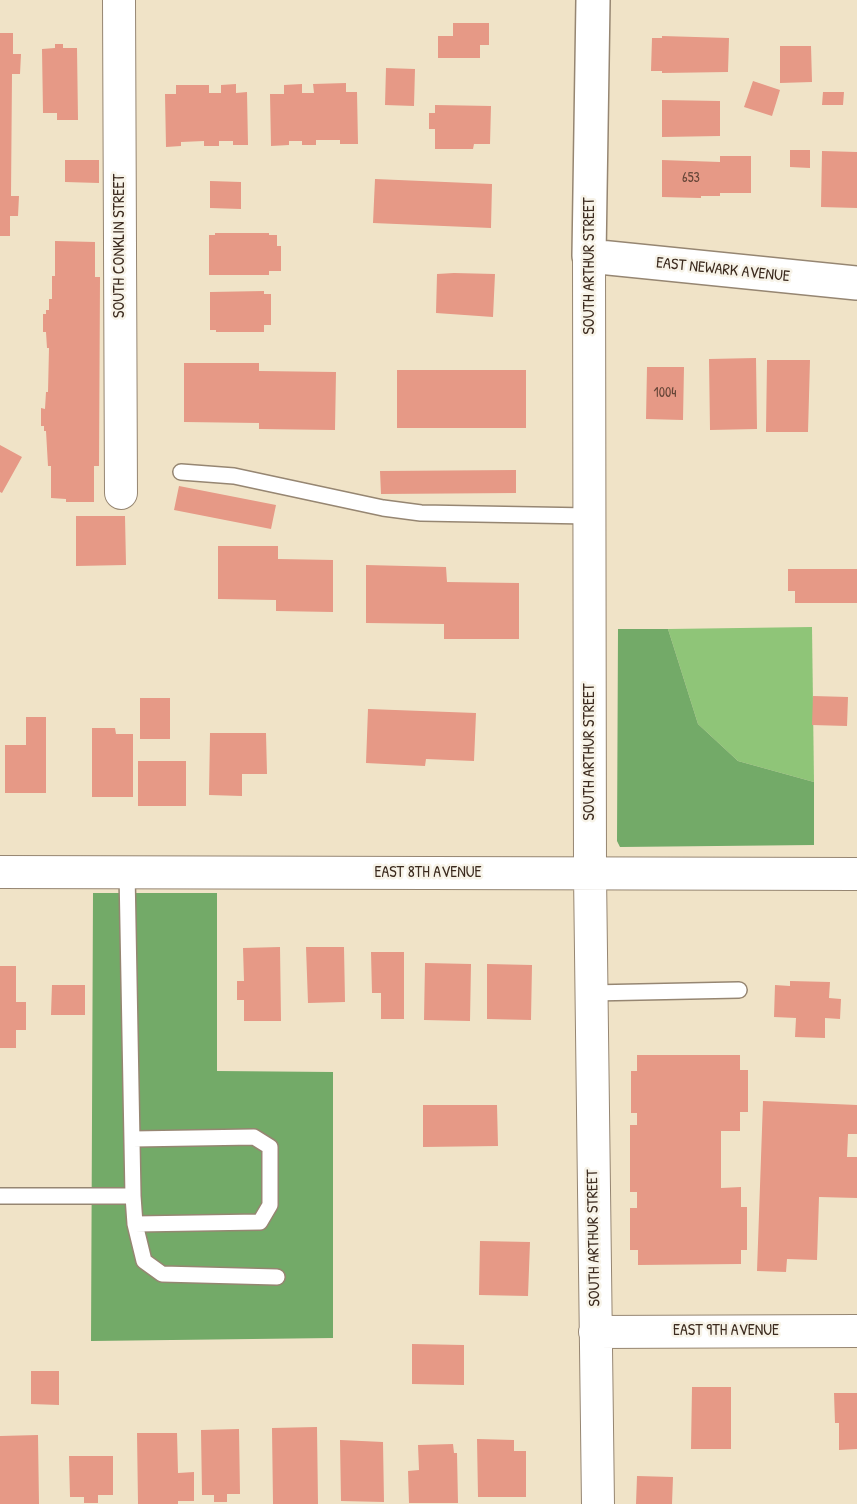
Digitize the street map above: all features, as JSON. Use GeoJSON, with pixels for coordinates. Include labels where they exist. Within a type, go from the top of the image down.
{"type":"FeatureCollection","features":[{"type":"Feature","properties":{"kind":"main road","name":"SOUTH ARTHUR STREET"},"geometry":{"type":"LineString","coordinates":[[589,256],[593,0]]}},
{"type":"Feature","properties":{"kind":"main road","name":"EAST NEWARK AVENUE"},"geometry":{"type":"LineString","coordinates":[[589,256],[857,284]]}},
{"type":"Feature","properties":{"kind":"street","name":"SOUTH CONKLIN STREET"},"geometry":{"type":"LineString","coordinates":[[119,0],[121,493]]}},
{"type":"Feature","properties":{"kind":"street","name":"SOUTH ARTHUR STREET"},"geometry":{"type":"LineString","coordinates":[[589,256],[590,874],[598,1504]]}},
{"type":"Feature","properties":{"kind":"street","name":"EAST 8TH AVENUE"},"geometry":{"type":"LineString","coordinates":[[0,872],[857,874]]}},
{"type":"Feature","properties":{"kind":"street","name":"EAST 9TH AVENUE"},"geometry":{"type":"LineString","coordinates":[[595,1332],[857,1331]]}},
{"type":"Feature","properties":{"kind":"lane"},"geometry":{"type":"LineString","coordinates":[[182,472],[234,476],[383,508],[422,513],[590,516]]}},
{"type":"Feature","properties":{"kind":"lane"},"geometry":{"type":"LineString","coordinates":[[127,872],[133,1196],[135,1224],[144,1261],[162,1274],[277,1277]]}},
{"type":"Feature","properties":{"kind":"lane"},"geometry":{"type":"LineString","coordinates":[[591,993],[739,990]]}},
{"type":"Feature","properties":{"kind":"lane"},"geometry":{"type":"LineString","coordinates":[[133,1139],[254,1137],[270,1147],[270,1205],[260,1222],[135,1224]]}},
{"type":"Feature","properties":{"kind":"lane"},"geometry":{"type":"LineString","coordinates":[[0,1196],[133,1196]]}},
{"type":"Feature","properties":{"kind":"green space"},"geometry":{"type":"Polygon","coordinates":[[[812,627],[814,782],[738,761],[698,724],[668,629],[812,627]]]}},
{"type":"Feature","properties":{"kind":"green space"},"geometry":{"type":"Polygon","coordinates":[[[618,629],[668,629],[698,724],[738,761],[814,782],[814,845],[620,847],[617,841],[618,629]]]}},
{"type":"Feature","properties":{"kind":"green space"},"geometry":{"type":"Polygon","coordinates":[[[93,893],[217,893],[217,1071],[333,1072],[333,1338],[91,1341],[93,893]]]}},
{"type":"Feature","properties":{"kind":"building"},"geometry":{"type":"Polygon","coordinates":[[[453,23],[489,23],[489,45],[480,45],[480,58],[438,58],[438,36],[453,36],[453,23]]]}},
{"type":"Feature","properties":{"kind":"building"},"geometry":{"type":"Polygon","coordinates":[[[0,33],[13,33],[13,54],[21,54],[20,74],[12,74],[11,196],[19,196],[18,216],[10,216],[10,236],[0,236],[0,33]]]}},
{"type":"Feature","properties":{"kind":"building"},"geometry":{"type":"Polygon","coordinates":[[[662,36],[729,38],[728,72],[662,73],[662,71],[651,71],[652,38],[662,38],[662,36]]]}},
{"type":"Feature","properties":{"kind":"building"},"geometry":{"type":"Polygon","coordinates":[[[55,44],[63,44],[63,48],[77,48],[78,120],[57,120],[57,113],[43,113],[42,49],[55,48],[55,44]]]}},
{"type":"Feature","properties":{"kind":"building"},"geometry":{"type":"Polygon","coordinates":[[[780,46],[811,46],[812,82],[780,83],[780,46]]]}},
{"type":"Feature","properties":{"kind":"building"},"geometry":{"type":"Polygon","coordinates":[[[386,68],[415,69],[414,106],[385,105],[386,68]]]}},
{"type":"Feature","properties":{"kind":"building"},"geometry":{"type":"Polygon","coordinates":[[[753,81],[780,90],[772,116],[744,107],[753,81]]]}},
{"type":"Feature","properties":{"kind":"building"},"geometry":{"type":"Polygon","coordinates":[[[346,83],[346,92],[357,92],[358,144],[340,144],[340,140],[316,140],[316,145],[302,145],[302,141],[289,141],[289,145],[271,146],[270,94],[284,94],[284,85],[302,84],[302,93],[314,93],[313,84],[346,83]]]}},
{"type":"Feature","properties":{"kind":"building"},"geometry":{"type":"Polygon","coordinates":[[[236,84],[236,93],[247,92],[248,145],[233,145],[233,141],[219,141],[219,146],[204,146],[204,141],[181,142],[181,146],[166,147],[165,94],[176,94],[176,85],[209,85],[209,93],[221,93],[221,85],[236,84]]]}},
{"type":"Feature","properties":{"kind":"building"},"geometry":{"type":"Polygon","coordinates":[[[823,92],[844,92],[843,105],[822,105],[823,92]]]}},
{"type":"Feature","properties":{"kind":"building"},"geometry":{"type":"Polygon","coordinates":[[[662,100],[720,101],[720,136],[662,137],[662,100]]]}},
{"type":"Feature","properties":{"kind":"building"},"geometry":{"type":"Polygon","coordinates":[[[435,105],[491,106],[490,144],[474,144],[473,149],[435,149],[435,129],[429,129],[429,113],[435,113],[435,105]]]}},
{"type":"Feature","properties":{"kind":"building"},"geometry":{"type":"Polygon","coordinates":[[[790,150],[810,150],[810,168],[790,167],[790,150]]]}},
{"type":"Feature","properties":{"kind":"building"},"geometry":{"type":"Polygon","coordinates":[[[822,151],[857,152],[857,208],[821,207],[822,151]]]}},
{"type":"Feature","properties":{"kind":"building"},"geometry":{"type":"Polygon","coordinates":[[[720,156],[751,156],[751,193],[720,193],[720,196],[701,196],[701,198],[662,197],[662,160],[720,162],[720,156]]]}},
{"type":"Feature","properties":{"kind":"building"},"geometry":{"type":"Polygon","coordinates":[[[65,160],[99,160],[99,183],[65,182],[65,160]]]}},
{"type":"Feature","properties":{"kind":"building"},"geometry":{"type":"Polygon","coordinates":[[[375,179],[492,184],[491,228],[373,223],[375,179]]]}},
{"type":"Feature","properties":{"kind":"building"},"geometry":{"type":"Polygon","coordinates":[[[210,181],[241,182],[241,209],[210,208],[210,181]]]}},
{"type":"Feature","properties":{"kind":"building"},"geometry":{"type":"Polygon","coordinates":[[[215,233],[277,235],[277,246],[281,246],[281,271],[269,271],[269,275],[209,275],[209,235],[215,235],[215,233]]]}},
{"type":"Feature","properties":{"kind":"building"},"geometry":{"type":"Polygon","coordinates":[[[55,241],[95,242],[95,277],[100,277],[99,466],[94,466],[94,502],[66,502],[66,499],[51,498],[51,466],[48,466],[46,431],[44,431],[44,426],[41,426],[41,408],[45,409],[46,392],[48,392],[49,348],[47,348],[46,332],[43,332],[43,314],[49,310],[49,299],[52,299],[52,276],[55,276],[55,241]]]}},
{"type":"Feature","properties":{"kind":"building"},"geometry":{"type":"Polygon","coordinates":[[[437,274],[495,274],[493,317],[436,313],[437,274]]]}},
{"type":"Feature","properties":{"kind":"building"},"geometry":{"type":"Polygon","coordinates":[[[264,291],[264,294],[271,294],[271,325],[264,325],[264,332],[210,330],[210,292],[264,291]]]}},
{"type":"Feature","properties":{"kind":"building"},"geometry":{"type":"Polygon","coordinates":[[[756,358],[757,429],[710,430],[709,359],[756,358]]]}},
{"type":"Feature","properties":{"kind":"building"},"geometry":{"type":"Polygon","coordinates":[[[767,360],[810,360],[808,432],[766,432],[767,360]]]}},
{"type":"Feature","properties":{"kind":"building"},"geometry":{"type":"Polygon","coordinates":[[[184,363],[259,363],[259,371],[336,372],[335,430],[259,429],[259,423],[184,422],[184,363]]]}},
{"type":"Feature","properties":{"kind":"building"},"geometry":{"type":"Polygon","coordinates":[[[647,367],[684,367],[683,420],[646,419],[647,367]]]}},
{"type":"Feature","properties":{"kind":"building"},"geometry":{"type":"Polygon","coordinates":[[[397,370],[526,370],[526,428],[397,428],[397,370]]]}},
{"type":"Feature","properties":{"kind":"building"},"geometry":{"type":"Polygon","coordinates":[[[0,445],[22,457],[2,493],[0,492],[0,445]]]}},
{"type":"Feature","properties":{"kind":"building"},"geometry":{"type":"Polygon","coordinates":[[[516,470],[516,493],[381,494],[380,471],[516,470]]]}},
{"type":"Feature","properties":{"kind":"building"},"geometry":{"type":"Polygon","coordinates":[[[179,486],[276,505],[271,529],[174,510],[179,486]]]}},
{"type":"Feature","properties":{"kind":"building"},"geometry":{"type":"Polygon","coordinates":[[[76,516],[125,516],[126,565],[76,566],[76,516]]]}},
{"type":"Feature","properties":{"kind":"building"},"geometry":{"type":"Polygon","coordinates":[[[218,546],[278,546],[278,559],[333,560],[333,612],[276,611],[276,600],[218,599],[218,546]]]}},
{"type":"Feature","properties":{"kind":"building"},"geometry":{"type":"Polygon","coordinates":[[[366,565],[446,567],[447,582],[519,583],[519,639],[444,639],[444,624],[366,623],[366,565]]]}},
{"type":"Feature","properties":{"kind":"building"},"geometry":{"type":"Polygon","coordinates":[[[788,569],[857,569],[857,603],[795,603],[795,591],[788,591],[788,569]]]}},
{"type":"Feature","properties":{"kind":"building"},"geometry":{"type":"Polygon","coordinates":[[[813,696],[848,697],[847,726],[812,725],[813,696]]]}},
{"type":"Feature","properties":{"kind":"building"},"geometry":{"type":"Polygon","coordinates":[[[140,698],[170,698],[170,739],[140,739],[140,698]]]}},
{"type":"Feature","properties":{"kind":"building"},"geometry":{"type":"Polygon","coordinates":[[[368,709],[476,713],[474,761],[426,759],[425,766],[366,763],[368,709]]]}},
{"type":"Feature","properties":{"kind":"building"},"geometry":{"type":"Polygon","coordinates":[[[26,717],[46,717],[46,793],[5,793],[5,745],[26,745],[26,717]]]}},
{"type":"Feature","properties":{"kind":"building"},"geometry":{"type":"Polygon","coordinates":[[[92,728],[115,728],[116,734],[133,734],[133,797],[92,797],[92,728]]]}},
{"type":"Feature","properties":{"kind":"building"},"geometry":{"type":"Polygon","coordinates":[[[210,733],[266,733],[267,774],[242,774],[242,796],[209,795],[210,733]]]}},
{"type":"Feature","properties":{"kind":"building"},"geometry":{"type":"Polygon","coordinates":[[[138,761],[186,761],[186,806],[138,806],[138,761]]]}},
{"type":"Feature","properties":{"kind":"building"},"geometry":{"type":"Polygon","coordinates":[[[280,947],[281,1021],[244,1021],[244,1000],[237,1000],[237,981],[244,981],[243,948],[280,947]]]}},
{"type":"Feature","properties":{"kind":"building"},"geometry":{"type":"Polygon","coordinates":[[[306,947],[344,947],[345,1002],[308,1003],[306,947]]]}},
{"type":"Feature","properties":{"kind":"building"},"geometry":{"type":"Polygon","coordinates":[[[371,952],[404,952],[404,1019],[381,1019],[381,993],[372,993],[371,952]]]}},
{"type":"Feature","properties":{"kind":"building"},"geometry":{"type":"Polygon","coordinates":[[[425,963],[471,964],[470,1021],[424,1020],[425,963]]]}},
{"type":"Feature","properties":{"kind":"building"},"geometry":{"type":"Polygon","coordinates":[[[487,964],[532,965],[531,1020],[487,1019],[487,964]]]}},
{"type":"Feature","properties":{"kind":"building"},"geometry":{"type":"Polygon","coordinates":[[[0,966],[16,966],[16,1002],[26,1002],[26,1030],[16,1030],[16,1048],[0,1048],[0,966]]]}},
{"type":"Feature","properties":{"kind":"building"},"geometry":{"type":"Polygon","coordinates":[[[790,981],[830,982],[829,998],[841,999],[840,1019],[825,1018],[825,1038],[795,1037],[796,1018],[774,1017],[775,985],[790,986],[790,981]]]}},
{"type":"Feature","properties":{"kind":"building"},"geometry":{"type":"Polygon","coordinates":[[[52,985],[85,985],[85,1015],[51,1015],[52,985]]]}},
{"type":"Feature","properties":{"kind":"building"},"geometry":{"type":"Polygon","coordinates":[[[637,1055],[740,1055],[740,1070],[748,1070],[748,1112],[740,1112],[740,1131],[721,1131],[721,1188],[741,1187],[741,1207],[747,1207],[747,1250],[741,1250],[741,1264],[638,1265],[638,1250],[630,1250],[630,1208],[637,1208],[637,1192],[630,1192],[630,1125],[637,1125],[637,1113],[631,1113],[631,1071],[637,1071],[637,1055]]]}},
{"type":"Feature","properties":{"kind":"building"},"geometry":{"type":"Polygon","coordinates":[[[763,1101],[857,1105],[857,1134],[848,1134],[847,1157],[857,1157],[857,1198],[819,1197],[817,1260],[787,1259],[786,1272],[757,1271],[763,1101]]]}},
{"type":"Feature","properties":{"kind":"building"},"geometry":{"type":"Polygon","coordinates":[[[423,1105],[497,1105],[498,1146],[423,1147],[423,1105]]]}},
{"type":"Feature","properties":{"kind":"building"},"geometry":{"type":"Polygon","coordinates":[[[480,1241],[530,1242],[528,1296],[479,1295],[480,1241]]]}},
{"type":"Feature","properties":{"kind":"building"},"geometry":{"type":"Polygon","coordinates":[[[412,1344],[464,1345],[464,1385],[412,1384],[412,1344]]]}},
{"type":"Feature","properties":{"kind":"building"},"geometry":{"type":"Polygon","coordinates":[[[31,1371],[59,1371],[59,1405],[31,1404],[31,1371]]]}},
{"type":"Feature","properties":{"kind":"building"},"geometry":{"type":"Polygon","coordinates":[[[692,1387],[731,1387],[731,1449],[691,1449],[692,1387]]]}},
{"type":"Feature","properties":{"kind":"building"},"geometry":{"type":"Polygon","coordinates":[[[834,1393],[857,1393],[857,1449],[839,1450],[839,1423],[835,1423],[834,1393]]]}},
{"type":"Feature","properties":{"kind":"building"},"geometry":{"type":"Polygon","coordinates":[[[317,1427],[318,1504],[273,1504],[272,1428],[317,1427]]]}},
{"type":"Feature","properties":{"kind":"building"},"geometry":{"type":"Polygon","coordinates":[[[239,1429],[240,1494],[227,1494],[227,1502],[214,1502],[214,1495],[202,1495],[201,1430],[239,1429]]]}},
{"type":"Feature","properties":{"kind":"building"},"geometry":{"type":"Polygon","coordinates":[[[137,1433],[177,1433],[178,1473],[194,1472],[194,1501],[178,1501],[178,1504],[138,1504],[137,1433]]]}},
{"type":"Feature","properties":{"kind":"building"},"geometry":{"type":"Polygon","coordinates":[[[38,1435],[39,1504],[0,1504],[0,1436],[38,1435]]]}},
{"type":"Feature","properties":{"kind":"building"},"geometry":{"type":"Polygon","coordinates":[[[477,1439],[514,1440],[514,1451],[526,1451],[526,1497],[478,1497],[477,1439]]]}},
{"type":"Feature","properties":{"kind":"building"},"geometry":{"type":"Polygon","coordinates":[[[340,1440],[383,1442],[384,1502],[341,1501],[340,1440]]]}},
{"type":"Feature","properties":{"kind":"building"},"geometry":{"type":"Polygon","coordinates":[[[453,1444],[454,1453],[457,1453],[458,1503],[409,1503],[408,1471],[419,1470],[418,1445],[453,1444]]]}},
{"type":"Feature","properties":{"kind":"building"},"geometry":{"type":"Polygon","coordinates":[[[69,1456],[113,1456],[113,1495],[98,1495],[98,1503],[84,1503],[84,1497],[70,1497],[69,1456]]]}},
{"type":"Feature","properties":{"kind":"building"},"geometry":{"type":"Polygon","coordinates":[[[637,1476],[673,1477],[672,1504],[636,1504],[637,1476]]]}}]}
